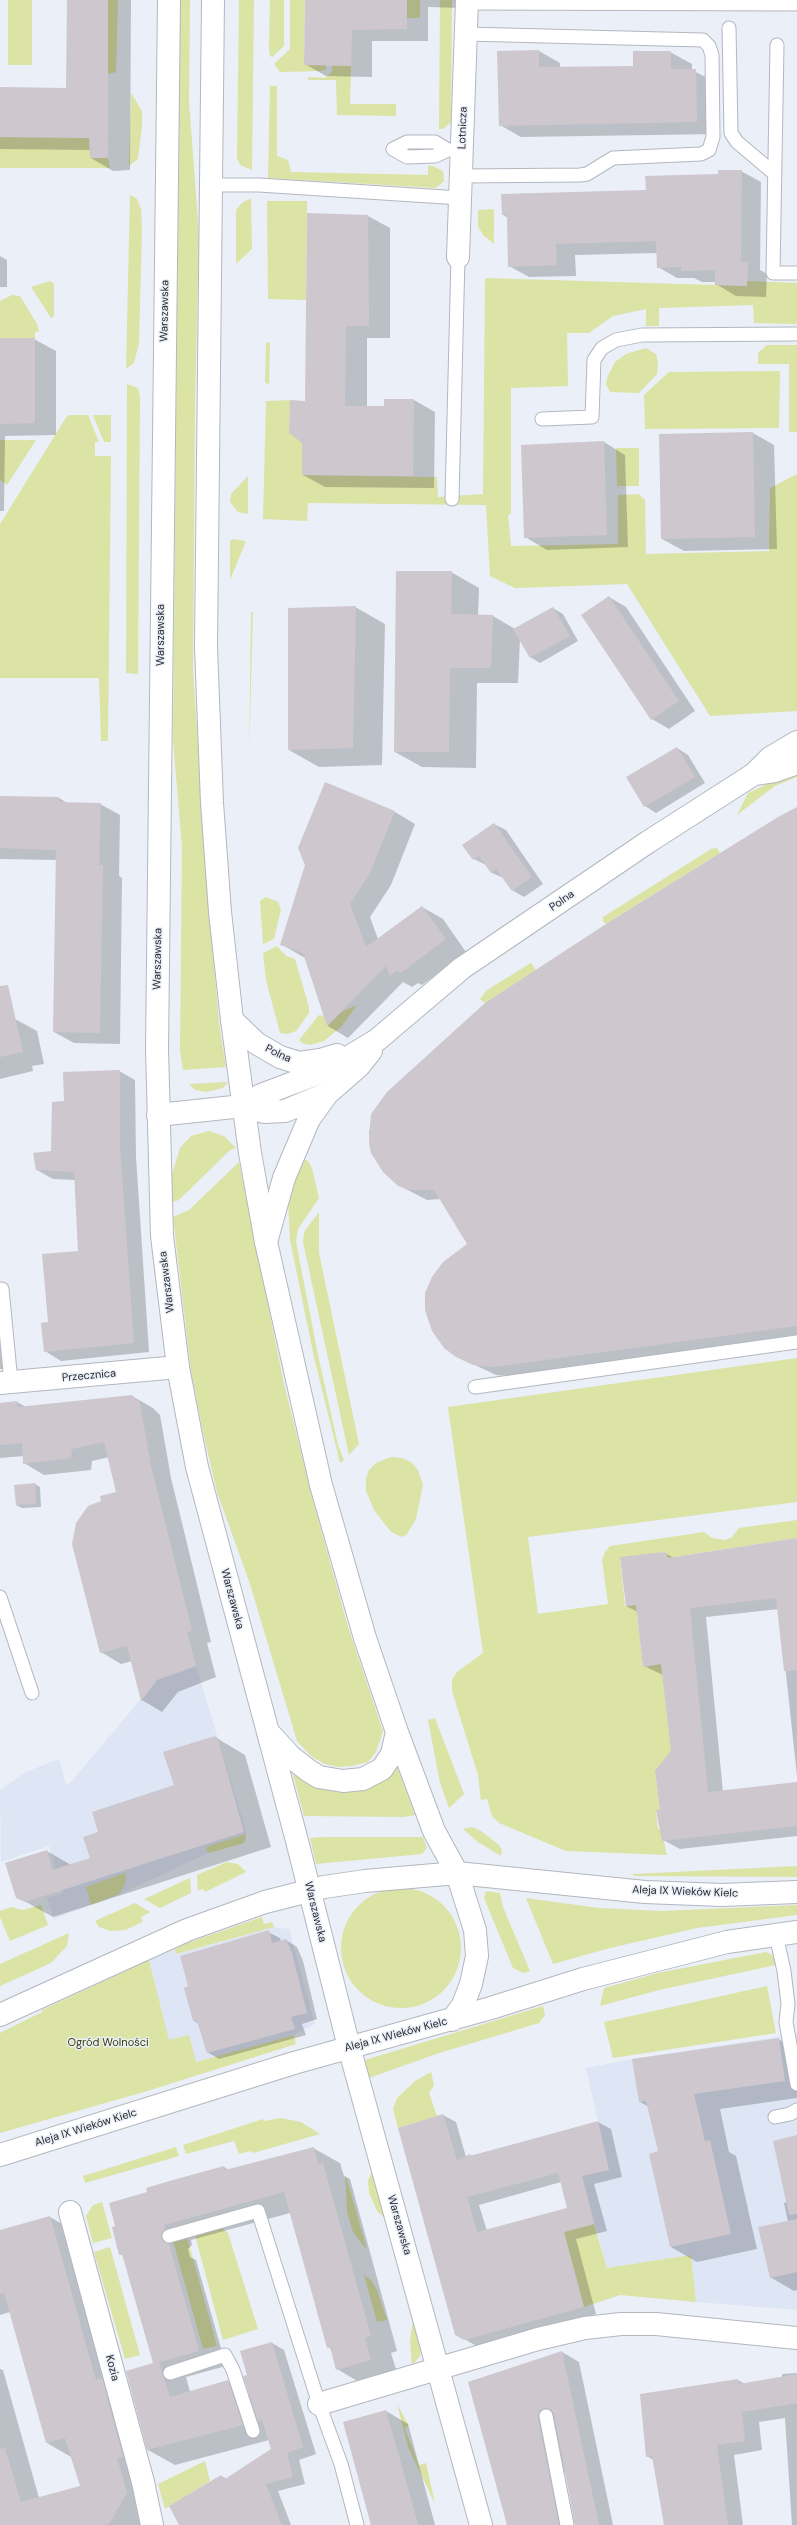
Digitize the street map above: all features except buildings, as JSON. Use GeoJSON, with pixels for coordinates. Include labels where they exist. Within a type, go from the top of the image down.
{"type":"FeatureCollection","features":[{"type":"Feature","properties":{"kind":"main road","name":"Warszawska"},"geometry":{"type":"LineString","coordinates":[[169,0],[162,492],[158,1115],[160,1217],[178,1367],[197,1467],[310,1890],[349,2047],[482,2525]]}},
{"type":"Feature","properties":{"kind":"main road"},"geometry":{"type":"LineString","coordinates":[[213,0],[206,647],[212,803],[220,912],[232,1020],[243,1106],[266,1242],[321,1485],[365,1638],[397,1732],[434,1831],[457,1873],[475,1930],[477,1956],[468,1994],[452,2020]]}},
{"type":"Feature","properties":{"kind":"main road","name":"Lotnicza"},"geometry":{"type":"LineString","coordinates":[[458,257],[461,176],[455,150],[466,34],[467,1]]}},
{"type":"Feature","properties":{"kind":"main road","name":"Polna"},"geometry":{"type":"LineString","coordinates":[[243,1106],[261,1095],[327,1070],[377,1040],[462,968],[648,842],[754,774],[770,758],[797,742]]}},
{"type":"Feature","properties":{"kind":"main road","name":"Polna"},"geometry":{"type":"LineString","coordinates":[[754,774],[775,771],[797,763]]}},
{"type":"Feature","properties":{"kind":"main road","name":"Polna"},"geometry":{"type":"LineString","coordinates":[[232,1020],[267,1050],[299,1063],[320,1060],[377,1040]]}},
{"type":"Feature","properties":{"kind":"main road","name":"Polna"},"geometry":{"type":"LineString","coordinates":[[266,1242],[284,1178],[309,1119],[327,1094],[359,1066],[377,1040]]}},
{"type":"Feature","properties":{"kind":"main road","name":"Polna"},"geometry":{"type":"LineString","coordinates":[[158,1115],[243,1106],[264,1112],[285,1111],[327,1094]]}},
{"type":"Feature","properties":{"kind":"main road","name":"Przecznica"},"geometry":{"type":"LineString","coordinates":[[5,1383],[178,1367]]}},
{"type":"Feature","properties":{"kind":"main road"},"geometry":{"type":"LineString","coordinates":[[268,1733],[291,1757],[309,1771],[319,1777],[343,1782],[363,1779],[382,1768],[392,1754],[397,1732]]}},
{"type":"Feature","properties":{"kind":"main road","name":"Aleja IX Wieków Kielc"},"geometry":{"type":"LineString","coordinates":[[0,2015],[186,1930],[265,1902],[310,1890],[365,1881],[457,1873],[645,1892],[722,1895],[797,1892]]}},
{"type":"Feature","properties":{"kind":"main road","name":"Aleja IX Wieków Kielc"},"geometry":{"type":"LineString","coordinates":[[0,2155],[349,2047],[452,2020],[583,1979],[727,1942],[787,1934]]}},
{"type":"Feature","properties":{"kind":"main road","name":"Kozia"},"geometry":{"type":"LineString","coordinates":[[70,2212],[143,2482],[152,2525]]}},
{"type":"Feature","properties":{"kind":"main road"},"geometry":{"type":"LineString","coordinates":[[319,2404],[438,2367],[562,2332],[621,2324],[656,2324],[797,2338]]}},
{"type":"Feature","properties":{"kind":"lane"},"geometry":{"type":"LineString","coordinates":[[467,1],[797,4]]}},
{"type":"Feature","properties":{"kind":"lane"},"geometry":{"type":"LineString","coordinates":[[730,28],[732,133],[737,142],[775,174]]}},
{"type":"Feature","properties":{"kind":"lane"},"geometry":{"type":"LineString","coordinates":[[461,176],[584,174],[613,158],[701,154],[709,150],[713,137],[712,55],[709,46],[703,40],[466,34]]}},
{"type":"Feature","properties":{"kind":"lane"},"geometry":{"type":"LineString","coordinates":[[777,45],[773,273],[797,273]]}},
{"type":"Feature","properties":{"kind":"lane"},"geometry":{"type":"LineString","coordinates":[[210,185],[259,185],[460,198]]}},
{"type":"Feature","properties":{"kind":"lane"},"geometry":{"type":"LineString","coordinates":[[452,499],[458,257]]}},
{"type":"Feature","properties":{"kind":"lane"},"geometry":{"type":"LineString","coordinates":[[542,419],[592,417],[592,376],[594,360],[602,348],[616,340],[638,335],[797,334]]}},
{"type":"Feature","properties":{"kind":"lane"},"geometry":{"type":"LineString","coordinates":[[0,1289],[2,1289],[5,1383]]}},
{"type":"Feature","properties":{"kind":"lane"},"geometry":{"type":"LineString","coordinates":[[475,1387],[797,1342]]}},
{"type":"Feature","properties":{"kind":"lane"},"geometry":{"type":"LineString","coordinates":[[0,1597],[32,1693]]}},
{"type":"Feature","properties":{"kind":"lane"},"geometry":{"type":"LineString","coordinates":[[787,1934],[784,1971],[788,2004],[786,2022],[797,2084]]}},
{"type":"Feature","properties":{"kind":"lane"},"geometry":{"type":"LineString","coordinates":[[775,2117],[790,2114],[797,2110]]}},
{"type":"Feature","properties":{"kind":"lane"},"geometry":{"type":"LineString","coordinates":[[169,2236],[258,2211],[319,2404],[341,2464],[357,2525]]}},
{"type":"Feature","properties":{"kind":"lane"},"geometry":{"type":"LineString","coordinates":[[170,2373],[225,2355],[233,2370],[253,2431]]}},
{"type":"Feature","properties":{"kind":"lane"},"geometry":{"type":"LineString","coordinates":[[546,2416],[567,2525]]}},
{"type":"Feature","properties":{"kind":"shaded area"},"geometry":{"type":"Polygon","coordinates":[[[196,1666],[246,1831],[246,1840],[217,1849],[118,1895],[54,1919],[47,1898],[63,1893],[49,1846],[1,1862],[0,1790],[26,1772],[59,1759],[66,1785],[71,1782],[157,1680],[196,1666]]]}},
{"type":"Feature","properties":{"kind":"shaded area"},"geometry":{"type":"Polygon","coordinates":[[[274,1927],[289,1929],[315,2024],[294,2035],[196,2062],[169,2040],[149,1960],[175,1949],[177,1954],[274,1927]]]}},
{"type":"Feature","properties":{"kind":"shaded area"},"geometry":{"type":"Polygon","coordinates":[[[797,2034],[797,2310],[696,2302],[691,2255],[607,2268],[582,2176],[609,2170],[586,2068],[632,2059],[797,2034]]]}},
{"type":"Feature","properties":{"kind":"green space"},"geometry":{"type":"Polygon","coordinates":[[[8,0],[32,0],[32,65],[8,65],[8,0]]]}},
{"type":"Feature","properties":{"kind":"green space"},"geometry":{"type":"Polygon","coordinates":[[[108,0],[118,0],[116,72],[108,74],[108,0]]]}},
{"type":"Feature","properties":{"kind":"green space"},"geometry":{"type":"Polygon","coordinates":[[[180,0],[190,0],[189,102],[199,235],[195,403],[193,669],[206,869],[219,1023],[226,1067],[183,1070],[180,1051],[182,847],[173,741],[180,0]]]}},
{"type":"Feature","properties":{"kind":"green space"},"geometry":{"type":"Polygon","coordinates":[[[239,0],[254,0],[252,170],[240,165],[237,158],[239,0]]]}},
{"type":"Feature","properties":{"kind":"green space"},"geometry":{"type":"Polygon","coordinates":[[[270,0],[284,0],[284,46],[272,57],[270,56],[269,47],[270,0]]]}},
{"type":"Feature","properties":{"kind":"green space"},"geometry":{"type":"Polygon","coordinates":[[[290,0],[305,0],[304,64],[326,65],[326,69],[322,71],[280,72],[274,64],[290,49],[290,0]]]}},
{"type":"Feature","properties":{"kind":"green space"},"geometry":{"type":"Polygon","coordinates":[[[407,0],[420,0],[420,18],[407,18],[407,0]]]}},
{"type":"Feature","properties":{"kind":"green space"},"geometry":{"type":"Polygon","coordinates":[[[440,0],[452,0],[451,122],[443,129],[439,129],[440,0]]]}},
{"type":"Feature","properties":{"kind":"green space"},"geometry":{"type":"Polygon","coordinates":[[[332,65],[351,66],[350,104],[396,104],[396,116],[337,115],[336,80],[308,80],[308,77],[325,78],[332,71],[332,65]]]}},
{"type":"Feature","properties":{"kind":"green space"},"geometry":{"type":"Polygon","coordinates":[[[270,86],[277,86],[277,156],[288,160],[291,172],[428,175],[428,166],[433,166],[443,171],[444,181],[436,188],[268,178],[270,86]]]}},
{"type":"Feature","properties":{"kind":"green space"},"geometry":{"type":"Polygon","coordinates":[[[131,93],[142,111],[142,126],[138,159],[129,166],[131,93]]]}},
{"type":"Feature","properties":{"kind":"green space"},"geometry":{"type":"Polygon","coordinates":[[[0,137],[109,138],[108,140],[90,141],[90,158],[108,158],[110,168],[0,168],[0,137]]]}},
{"type":"Feature","properties":{"kind":"green space"},"geometry":{"type":"Polygon","coordinates":[[[130,195],[137,199],[141,209],[142,228],[139,343],[134,363],[126,369],[130,195]]]}},
{"type":"Feature","properties":{"kind":"green space"},"geometry":{"type":"Polygon","coordinates":[[[251,198],[252,249],[236,264],[236,210],[242,203],[251,198]]]}},
{"type":"Feature","properties":{"kind":"green space"},"geometry":{"type":"Polygon","coordinates":[[[267,201],[307,201],[306,300],[268,299],[267,201]]]}},
{"type":"Feature","properties":{"kind":"green space"},"geometry":{"type":"Polygon","coordinates":[[[494,209],[494,244],[484,236],[478,227],[478,210],[494,209]]]}},
{"type":"Feature","properties":{"kind":"green space"},"geometry":{"type":"Polygon","coordinates":[[[485,278],[747,286],[747,281],[797,283],[797,324],[754,323],[753,305],[659,308],[659,326],[646,326],[646,309],[613,316],[589,333],[567,333],[568,386],[511,388],[511,514],[508,515],[511,546],[618,544],[618,495],[639,494],[645,500],[646,554],[769,551],[770,488],[797,474],[797,711],[710,716],[627,584],[515,588],[490,576],[486,505],[308,503],[307,521],[263,519],[266,401],[294,400],[290,405],[289,433],[302,435],[302,475],[437,477],[438,497],[483,494],[485,278]]]}},
{"type":"Feature","properties":{"kind":"green space"},"geometry":{"type":"Polygon","coordinates":[[[50,281],[54,284],[54,316],[51,318],[31,287],[50,281]]]}},
{"type":"Feature","properties":{"kind":"green space"},"geometry":{"type":"Polygon","coordinates":[[[12,295],[20,296],[37,324],[39,332],[35,332],[35,338],[0,338],[0,301],[12,295]]]}},
{"type":"Feature","properties":{"kind":"green space"},"geometry":{"type":"Polygon","coordinates":[[[266,342],[270,343],[269,385],[265,382],[266,342]]]}},
{"type":"Feature","properties":{"kind":"green space"},"geometry":{"type":"Polygon","coordinates":[[[767,345],[797,345],[797,432],[789,432],[789,364],[758,364],[758,353],[767,345]]]}},
{"type":"Feature","properties":{"kind":"green space"},"geometry":{"type":"Polygon","coordinates":[[[646,348],[656,354],[658,363],[657,374],[639,393],[610,392],[606,384],[607,378],[615,362],[626,354],[646,348]]]}},
{"type":"Feature","properties":{"kind":"green space"},"geometry":{"type":"Polygon","coordinates":[[[780,371],[779,428],[645,429],[644,395],[669,372],[780,371]]]}},
{"type":"Feature","properties":{"kind":"green space"},"geometry":{"type":"Polygon","coordinates":[[[127,384],[138,388],[140,397],[138,674],[126,673],[127,384]]]}},
{"type":"Feature","properties":{"kind":"green space"},"geometry":{"type":"Polygon","coordinates":[[[88,415],[99,442],[95,442],[95,456],[111,456],[108,741],[101,741],[99,678],[0,678],[0,524],[67,416],[88,415]]]}},
{"type":"Feature","properties":{"kind":"green space"},"geometry":{"type":"Polygon","coordinates":[[[93,415],[111,415],[111,442],[104,442],[93,415]]]}},
{"type":"Feature","properties":{"kind":"green space"},"geometry":{"type":"Polygon","coordinates":[[[0,440],[36,440],[7,485],[0,480],[0,440]]]}},
{"type":"Feature","properties":{"kind":"green space"},"geometry":{"type":"Polygon","coordinates":[[[616,448],[639,448],[639,486],[617,486],[616,448]]]}},
{"type":"Feature","properties":{"kind":"green space"},"geometry":{"type":"Polygon","coordinates":[[[248,476],[248,514],[238,512],[230,502],[231,494],[248,476]]]}},
{"type":"Feature","properties":{"kind":"green space"},"geometry":{"type":"Polygon","coordinates":[[[233,539],[246,541],[230,580],[230,541],[233,539]]]}},
{"type":"Feature","properties":{"kind":"green space"},"geometry":{"type":"Polygon","coordinates":[[[251,612],[253,612],[249,757],[251,612]]]}},
{"type":"Feature","properties":{"kind":"green space"},"geometry":{"type":"Polygon","coordinates":[[[797,770],[797,777],[775,786],[737,815],[748,793],[797,770]]]}},
{"type":"Feature","properties":{"kind":"green space"},"geometry":{"type":"Polygon","coordinates":[[[717,848],[720,853],[606,924],[603,921],[603,917],[711,849],[717,848]]]}},
{"type":"Feature","properties":{"kind":"green space"},"geometry":{"type":"Polygon","coordinates":[[[266,897],[278,902],[281,909],[274,939],[263,944],[260,901],[266,897]]]}},
{"type":"Feature","properties":{"kind":"green space"},"geometry":{"type":"Polygon","coordinates":[[[277,946],[286,956],[295,959],[309,1007],[309,1013],[296,1031],[288,1034],[280,1033],[266,980],[263,953],[277,946]]]}},
{"type":"Feature","properties":{"kind":"green space"},"geometry":{"type":"Polygon","coordinates":[[[531,963],[536,970],[485,1003],[480,999],[487,990],[531,963]]]}},
{"type":"Feature","properties":{"kind":"green space"},"geometry":{"type":"Polygon","coordinates":[[[357,1005],[341,1027],[324,1041],[310,1045],[302,1043],[299,1040],[319,1015],[324,1016],[327,1026],[343,1011],[357,1005]]]}},
{"type":"Feature","properties":{"kind":"green space"},"geometry":{"type":"Polygon","coordinates":[[[228,1082],[223,1088],[206,1092],[195,1090],[189,1084],[228,1082]]]}},
{"type":"Feature","properties":{"kind":"green space"},"geometry":{"type":"Polygon","coordinates":[[[209,1131],[224,1136],[236,1148],[230,1150],[179,1200],[172,1202],[172,1174],[180,1148],[191,1136],[209,1131]]]}},
{"type":"Feature","properties":{"kind":"green space"},"geometry":{"type":"Polygon","coordinates":[[[301,1158],[308,1161],[312,1168],[319,1198],[298,1229],[296,1242],[318,1355],[338,1445],[344,1460],[340,1463],[314,1357],[290,1240],[288,1197],[301,1158]]]}},
{"type":"Feature","properties":{"kind":"green space"},"geometry":{"type":"Polygon","coordinates":[[[239,1162],[284,1384],[313,1501],[348,1627],[383,1731],[376,1752],[368,1762],[352,1766],[338,1767],[325,1764],[312,1757],[297,1741],[250,1584],[217,1492],[191,1371],[173,1217],[189,1210],[239,1162]]]}},
{"type":"Feature","properties":{"kind":"green space"},"geometry":{"type":"Polygon","coordinates":[[[319,1212],[319,1253],[359,1444],[349,1455],[303,1242],[304,1232],[319,1212]]]}},
{"type":"Feature","properties":{"kind":"green space"},"geometry":{"type":"Polygon","coordinates":[[[797,1358],[797,1502],[528,1537],[538,1614],[608,1604],[602,1560],[605,1552],[610,1546],[704,1532],[712,1538],[725,1540],[732,1537],[739,1528],[797,1520],[797,1538],[668,1558],[665,1552],[620,1558],[625,1606],[636,1605],[643,1666],[661,1664],[673,1761],[655,1771],[660,1810],[656,1811],[658,1829],[661,1829],[667,1855],[566,1851],[499,1823],[492,1816],[487,1799],[481,1800],[478,1775],[452,1691],[452,1680],[457,1672],[483,1653],[448,1407],[797,1358]]]}},
{"type":"Feature","properties":{"kind":"green space"},"geometry":{"type":"Polygon","coordinates":[[[391,1457],[402,1458],[411,1462],[418,1470],[423,1485],[416,1519],[407,1534],[402,1537],[391,1532],[374,1510],[366,1491],[366,1478],[369,1470],[376,1463],[391,1457]]]}},
{"type":"Feature","properties":{"kind":"green space"},"geometry":{"type":"Polygon","coordinates":[[[435,1718],[464,1794],[449,1808],[440,1783],[428,1720],[435,1718]]]}},
{"type":"Feature","properties":{"kind":"green space"},"geometry":{"type":"Polygon","coordinates":[[[397,1767],[415,1815],[404,1817],[304,1816],[293,1775],[295,1771],[308,1780],[397,1767]]]}},
{"type":"Feature","properties":{"kind":"green space"},"geometry":{"type":"Polygon","coordinates":[[[472,1827],[481,1831],[499,1845],[502,1850],[501,1856],[478,1842],[463,1829],[472,1827]]]}},
{"type":"Feature","properties":{"kind":"green space"},"geometry":{"type":"Polygon","coordinates":[[[246,1834],[244,1843],[209,1853],[206,1850],[206,1847],[246,1834]]]}},
{"type":"Feature","properties":{"kind":"green space"},"geometry":{"type":"Polygon","coordinates":[[[423,1837],[427,1848],[422,1854],[316,1864],[310,1838],[423,1837]]]}},
{"type":"Feature","properties":{"kind":"green space"},"geometry":{"type":"Polygon","coordinates":[[[227,1862],[238,1864],[246,1872],[205,1892],[203,1889],[198,1891],[197,1875],[227,1862]]]}},
{"type":"Feature","properties":{"kind":"green space"},"geometry":{"type":"Polygon","coordinates":[[[797,1866],[797,1877],[633,1876],[633,1874],[797,1866]]]}},
{"type":"Feature","properties":{"kind":"green space"},"geometry":{"type":"Polygon","coordinates":[[[125,1873],[126,1882],[119,1894],[91,1905],[86,1887],[125,1873]]]}},
{"type":"Feature","properties":{"kind":"green space"},"geometry":{"type":"Polygon","coordinates":[[[190,1878],[191,1893],[160,1908],[144,1899],[190,1878]]]}},
{"type":"Feature","properties":{"kind":"green space"},"geometry":{"type":"Polygon","coordinates":[[[401,1888],[413,1889],[424,1893],[434,1898],[443,1906],[451,1915],[456,1925],[460,1936],[460,1960],[456,1971],[451,1981],[443,1990],[434,1998],[424,2003],[413,2007],[401,2008],[389,2007],[378,2003],[368,1998],[359,1990],[351,1981],[346,1971],[342,1960],[341,1948],[342,1936],[346,1925],[351,1915],[359,1906],[368,1898],[378,1893],[389,1889],[401,1888]]]}},
{"type":"Feature","properties":{"kind":"green space"},"geometry":{"type":"Polygon","coordinates":[[[486,1891],[500,1893],[503,1907],[530,1971],[523,1973],[513,1968],[484,1898],[486,1891]]]}},
{"type":"Feature","properties":{"kind":"green space"},"geometry":{"type":"Polygon","coordinates":[[[526,1898],[599,1908],[662,1911],[797,1905],[797,1915],[697,1928],[606,1949],[553,1964],[526,1898]]]}},
{"type":"Feature","properties":{"kind":"green space"},"geometry":{"type":"Polygon","coordinates":[[[135,1903],[150,1912],[141,1917],[143,1922],[125,1930],[111,1931],[99,1927],[95,1921],[135,1903]]]}},
{"type":"Feature","properties":{"kind":"green space"},"geometry":{"type":"Polygon","coordinates":[[[41,1905],[48,1925],[10,1941],[0,1917],[0,1911],[11,1907],[23,1910],[41,1905]]]}},
{"type":"Feature","properties":{"kind":"green space"},"geometry":{"type":"Polygon","coordinates":[[[262,1917],[264,1924],[272,1922],[274,1927],[176,1954],[175,1949],[187,1943],[262,1917]]]}},
{"type":"Feature","properties":{"kind":"green space"},"geometry":{"type":"Polygon","coordinates":[[[69,1933],[67,1946],[51,1963],[0,1986],[0,1964],[69,1933]]]}},
{"type":"Feature","properties":{"kind":"green space"},"geometry":{"type":"Polygon","coordinates":[[[766,1952],[774,1956],[776,1965],[659,1990],[600,2006],[604,1988],[658,1973],[766,1952]]]}},
{"type":"Feature","properties":{"kind":"green space","name":"Ogród Wolności"},"geometry":{"type":"Polygon","coordinates":[[[149,1960],[169,2040],[189,2035],[196,2062],[294,2035],[296,2044],[144,2092],[0,2133],[0,2033],[42,2012],[42,2010],[149,1960]]]}},
{"type":"Feature","properties":{"kind":"green space"},"geometry":{"type":"Polygon","coordinates":[[[767,1986],[776,2033],[613,2058],[604,2022],[767,1986]]]}},
{"type":"Feature","properties":{"kind":"green space"},"geometry":{"type":"Polygon","coordinates":[[[543,2006],[545,2015],[539,2023],[436,2054],[369,2078],[365,2060],[543,2006]]]}},
{"type":"Feature","properties":{"kind":"green space"},"geometry":{"type":"Polygon","coordinates":[[[431,2072],[434,2085],[429,2093],[437,2116],[398,2128],[393,2109],[397,2098],[415,2081],[431,2072]]]}},
{"type":"Feature","properties":{"kind":"green space"},"geometry":{"type":"Polygon","coordinates":[[[281,2118],[301,2122],[320,2134],[253,2153],[251,2151],[239,2154],[234,2141],[186,2154],[183,2145],[263,2119],[264,2121],[281,2118]]]}},
{"type":"Feature","properties":{"kind":"green space"},"geometry":{"type":"Polygon","coordinates":[[[176,2147],[179,2156],[85,2183],[83,2176],[176,2147]]]}},
{"type":"Feature","properties":{"kind":"green space"},"geometry":{"type":"Polygon","coordinates":[[[373,2170],[385,2218],[377,2211],[369,2193],[368,2180],[373,2170]]]}},
{"type":"Feature","properties":{"kind":"green space"},"geometry":{"type":"Polygon","coordinates":[[[345,2173],[367,2250],[353,2232],[347,2212],[345,2173]]]}},
{"type":"Feature","properties":{"kind":"green space"},"geometry":{"type":"Polygon","coordinates":[[[102,2202],[112,2238],[93,2243],[86,2216],[93,2205],[102,2202]]]}},
{"type":"Feature","properties":{"kind":"green space"},"geometry":{"type":"Polygon","coordinates":[[[594,2224],[607,2268],[691,2255],[696,2302],[620,2295],[584,2307],[564,2232],[594,2224]]]}},
{"type":"Feature","properties":{"kind":"green space"},"geometry":{"type":"Polygon","coordinates":[[[217,2229],[223,2229],[228,2233],[258,2329],[223,2340],[195,2235],[217,2229]]]}},
{"type":"Feature","properties":{"kind":"green space"},"geometry":{"type":"Polygon","coordinates":[[[187,2237],[217,2346],[203,2349],[173,2241],[187,2237]]]}},
{"type":"Feature","properties":{"kind":"green space"},"geometry":{"type":"Polygon","coordinates":[[[110,2247],[140,2355],[125,2359],[94,2252],[110,2247]]]}},
{"type":"Feature","properties":{"kind":"green space"},"geometry":{"type":"Polygon","coordinates":[[[364,2275],[371,2280],[377,2290],[387,2320],[377,2322],[364,2275]]]}},
{"type":"Feature","properties":{"kind":"green space"},"geometry":{"type":"Polygon","coordinates":[[[413,2320],[421,2348],[420,2356],[412,2365],[410,2342],[413,2320]]]}},
{"type":"Feature","properties":{"kind":"green space"},"geometry":{"type":"Polygon","coordinates":[[[397,2404],[409,2426],[405,2428],[419,2465],[426,2463],[435,2504],[408,2447],[397,2404]]]}},
{"type":"Feature","properties":{"kind":"green space"},"geometry":{"type":"Polygon","coordinates":[[[205,2461],[210,2481],[165,2509],[158,2484],[205,2461]]]}}]}
